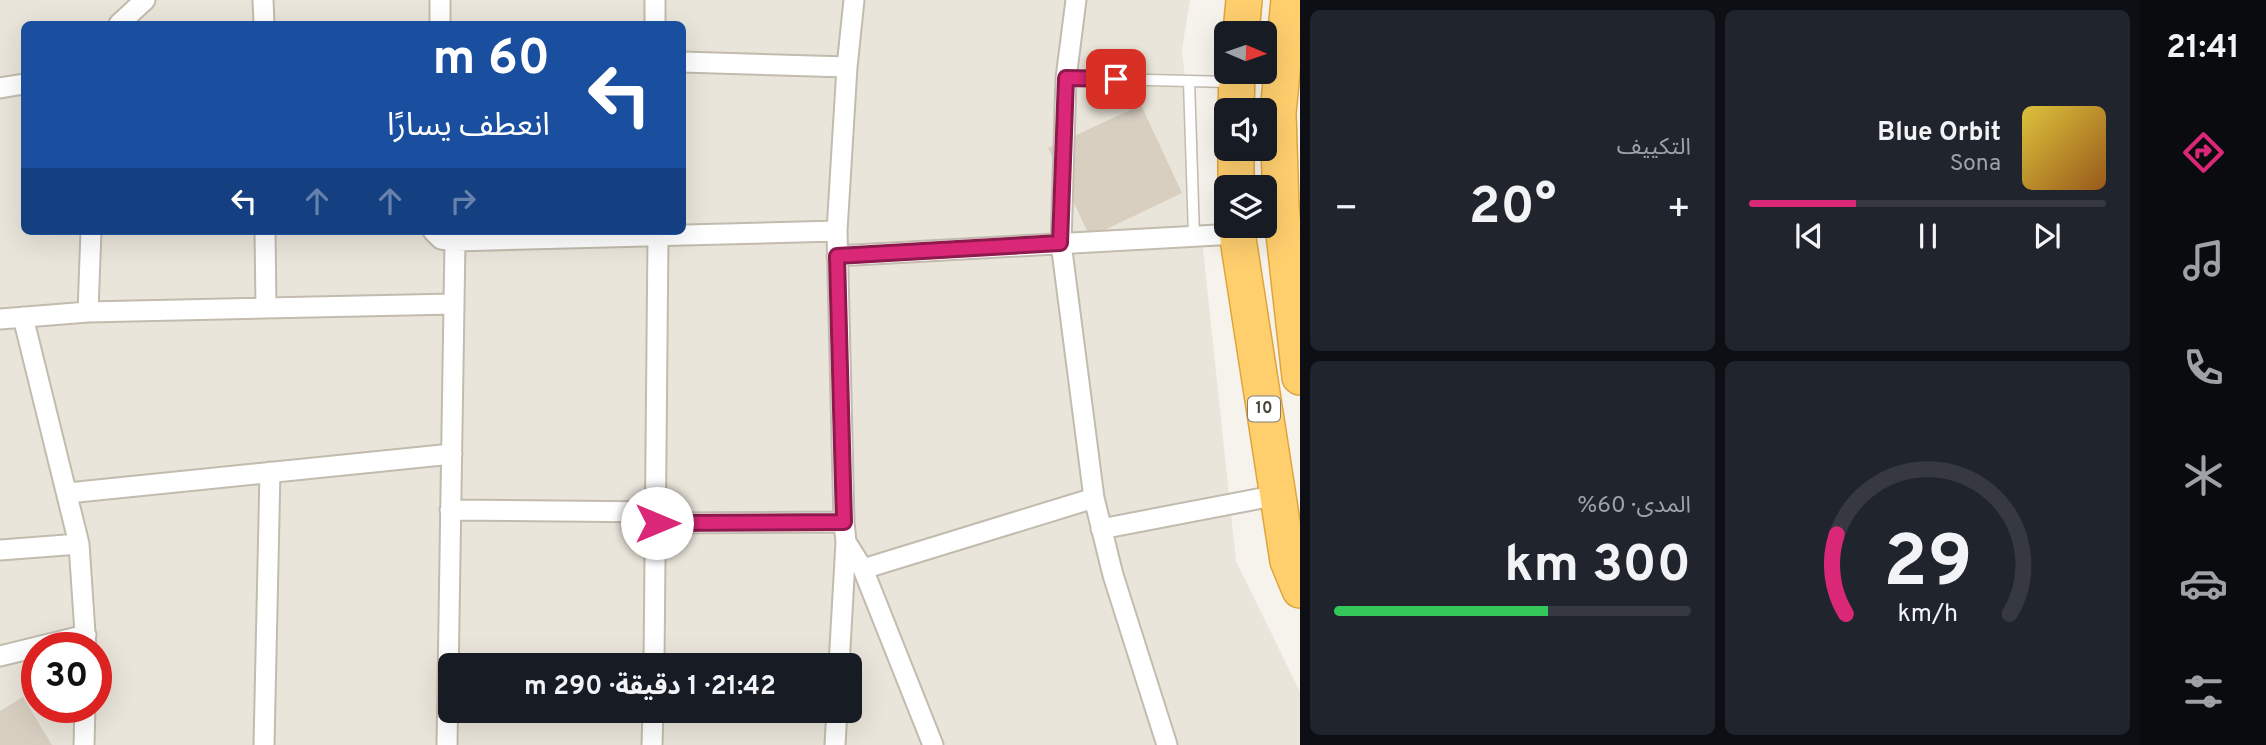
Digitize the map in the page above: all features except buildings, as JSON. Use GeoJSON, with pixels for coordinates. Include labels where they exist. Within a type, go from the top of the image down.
{"type":"FeatureCollection","features":[{"type":"Feature","properties":{"kind":"highway"},"geometry":{"type":"LineString","coordinates":[[1242,21],[1244,0]]}},
{"type":"Feature","properties":{"kind":"highway"},"geometry":{"type":"LineString","coordinates":[[1289,0],[1281,207],[1300,377]]}},
{"type":"Feature","properties":{"kind":"highway","name":"10"},"geometry":{"type":"LineString","coordinates":[[1237,238],[1288,561],[1300,590]]}},
{"type":"Feature","properties":{"kind":"street"},"geometry":{"type":"LineString","coordinates":[[122,21],[145,0]]}},
{"type":"Feature","properties":{"kind":"street"},"geometry":{"type":"LineString","coordinates":[[263,0],[264,21]]}},
{"type":"Feature","properties":{"kind":"street"},"geometry":{"type":"LineString","coordinates":[[440,0],[440,21]]}},
{"type":"Feature","properties":{"kind":"street"},"geometry":{"type":"LineString","coordinates":[[655,0],[655,21]]}},
{"type":"Feature","properties":{"kind":"street"},"geometry":{"type":"LineString","coordinates":[[840,653],[846,541],[837,231],[846,67],[854,0]]}},
{"type":"Feature","properties":{"kind":"street"},"geometry":{"type":"LineString","coordinates":[[1076,0],[1066,78],[1060,243],[1094,498],[1113,575],[1167,745]]}},
{"type":"Feature","properties":{"kind":"street"},"geometry":{"type":"LineString","coordinates":[[686,62],[846,67]]}},
{"type":"Feature","properties":{"kind":"street"},"geometry":{"type":"LineString","coordinates":[[0,88],[21,84]]}},
{"type":"Feature","properties":{"kind":"street"},"geometry":{"type":"LineString","coordinates":[[437,235],[441,239],[455,241],[837,231]]}},
{"type":"Feature","properties":{"kind":"street"},"geometry":{"type":"LineString","coordinates":[[837,256],[1214,233]]}},
{"type":"Feature","properties":{"kind":"street"},"geometry":{"type":"LineString","coordinates":[[88,312],[91,235]]}},
{"type":"Feature","properties":{"kind":"street"},"geometry":{"type":"LineString","coordinates":[[265,235],[266,308]]}},
{"type":"Feature","properties":{"kind":"street"},"geometry":{"type":"LineString","coordinates":[[654,653],[658,236]]}},
{"type":"Feature","properties":{"kind":"street"},"geometry":{"type":"LineString","coordinates":[[447,745],[455,241]]}},
{"type":"Feature","properties":{"kind":"street"},"geometry":{"type":"LineString","coordinates":[[0,320],[88,312],[454,304]]}},
{"type":"Feature","properties":{"kind":"street"},"geometry":{"type":"LineString","coordinates":[[23,317],[79,544],[85,632]]}},
{"type":"Feature","properties":{"kind":"street"},"geometry":{"type":"LineString","coordinates":[[68,493],[452,454]]}},
{"type":"Feature","properties":{"kind":"street"},"geometry":{"type":"LineString","coordinates":[[264,745],[270,472]]}},
{"type":"Feature","properties":{"kind":"street"},"geometry":{"type":"LineString","coordinates":[[1101,529],[1278,495]]}},
{"type":"Feature","properties":{"kind":"street"},"geometry":{"type":"LineString","coordinates":[[863,569],[1094,498]]}},
{"type":"Feature","properties":{"kind":"street"},"geometry":{"type":"LineString","coordinates":[[450,510],[844,522]]}},
{"type":"Feature","properties":{"kind":"street"},"geometry":{"type":"LineString","coordinates":[[846,541],[863,569],[933,745]]}},
{"type":"Feature","properties":{"kind":"street"},"geometry":{"type":"LineString","coordinates":[[0,550],[79,544]]}},
{"type":"Feature","properties":{"kind":"street"},"geometry":{"type":"LineString","coordinates":[[0,656],[21,652]]}},
{"type":"Feature","properties":{"kind":"street"},"geometry":{"type":"LineString","coordinates":[[84,745],[85,723]]}},
{"type":"Feature","properties":{"kind":"street"},"geometry":{"type":"LineString","coordinates":[[652,745],[653,723]]}},
{"type":"Feature","properties":{"kind":"street"},"geometry":{"type":"LineString","coordinates":[[835,745],[836,723]]}},
{"type":"Feature","properties":{"kind":"lane"},"geometry":{"type":"LineString","coordinates":[[1066,78],[1189,81],[1236,88]]}},
{"type":"Feature","properties":{"kind":"lane"},"geometry":{"type":"LineString","coordinates":[[1189,81],[1194,236]]}},
{"type":"Feature","properties":{"kind":"shaded area"},"geometry":{"type":"Polygon","coordinates":[[[0,0],[1190,0],[1182,50],[1236,561],[1300,692],[1300,745],[0,745],[0,0]]]}},
{"type":"Feature","properties":{"kind":"route"},"geometry":{"type":"LineString","coordinates":[[657,523],[844,522],[837,256],[1060,243],[1066,78],[1116,79]]}}]}
